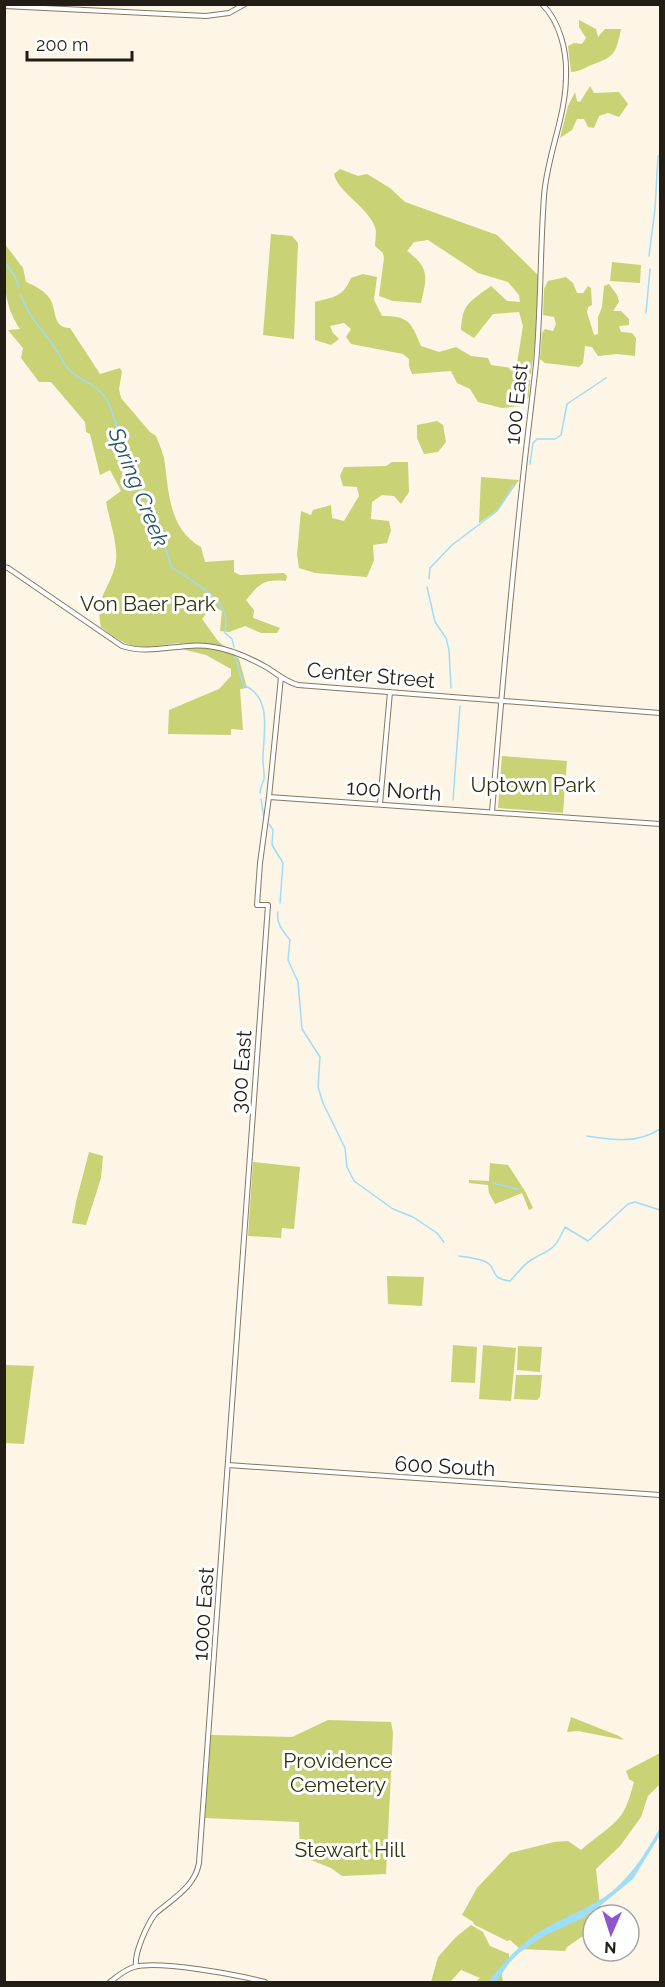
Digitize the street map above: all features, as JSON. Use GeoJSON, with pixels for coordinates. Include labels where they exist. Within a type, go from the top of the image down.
{"type":"FeatureCollection","features":[{"type":"Feature","properties":{"kind":"street"},"geometry":{"type":"LineString","coordinates":[[4,6],[206,16],[229,13],[244,4]]}},
{"type":"Feature","properties":{"kind":"street","name":"100 East"},"geometry":{"type":"LineString","coordinates":[[492,812],[501,701],[536,363],[544,195],[549,159],[563,109],[567,75],[559,31],[543,5]]}},
{"type":"Feature","properties":{"kind":"street","name":"Center Street"},"geometry":{"type":"LineString","coordinates":[[4,567],[122,646],[145,650],[192,645],[212,646],[240,655],[292,684],[660,713]]}},
{"type":"Feature","properties":{"kind":"street"},"geometry":{"type":"LineString","coordinates":[[269,796],[281,677]]}},
{"type":"Feature","properties":{"kind":"street"},"geometry":{"type":"LineString","coordinates":[[280,690],[292,684]]}},
{"type":"Feature","properties":{"kind":"street"},"geometry":{"type":"LineString","coordinates":[[380,804],[390,692]]}},
{"type":"Feature","properties":{"kind":"street","name":"100 North"},"geometry":{"type":"LineString","coordinates":[[269,796],[660,824]]}},
{"type":"Feature","properties":{"kind":"street","name":"300 East"},"geometry":{"type":"LineString","coordinates":[[244,1241],[268,905],[257,904],[269,796]]}},
{"type":"Feature","properties":{"kind":"street","name":"1000 East"},"geometry":{"type":"LineString","coordinates":[[136,1966],[136,1953],[151,1919],[189,1886],[196,1877],[199,1863],[244,1241]]}},
{"type":"Feature","properties":{"kind":"street","name":"600 South"},"geometry":{"type":"LineString","coordinates":[[228,1465],[660,1495]]}},
{"type":"Feature","properties":{"kind":"street"},"geometry":{"type":"LineString","coordinates":[[110,1983],[124,1971],[136,1966],[158,1965],[230,1975],[265,1983]]}},
{"type":"Feature","properties":{"kind":"green space"},"geometry":{"type":"Polygon","coordinates":[[[579,20],[596,29],[598,37],[605,29],[621,29],[615,50],[609,57],[571,72],[568,46],[574,43],[582,44],[586,38],[579,27],[579,20]]]}},
{"type":"Feature","properties":{"kind":"green space"},"geometry":{"type":"Polygon","coordinates":[[[590,86],[594,93],[619,92],[628,104],[619,117],[608,113],[599,116],[594,128],[588,127],[584,119],[577,119],[572,130],[560,138],[568,106],[575,92],[577,101],[580,102],[590,86]]]}},
{"type":"Feature","properties":{"kind":"green space"},"geometry":{"type":"Polygon","coordinates":[[[340,169],[358,176],[367,174],[390,188],[405,202],[497,235],[538,275],[539,312],[531,374],[528,374],[517,363],[523,326],[519,312],[493,314],[474,338],[461,330],[466,308],[473,299],[491,286],[507,301],[520,302],[519,295],[508,282],[478,273],[428,240],[414,242],[407,251],[420,263],[425,274],[421,303],[393,301],[379,296],[384,258],[383,253],[375,246],[376,229],[366,213],[336,180],[334,174],[340,169]]]}},
{"type":"Feature","properties":{"kind":"green space"},"geometry":{"type":"Polygon","coordinates":[[[271,234],[292,236],[298,243],[294,339],[263,335],[271,234]]]}},
{"type":"Feature","properties":{"kind":"green space","name":"Von Baer Park"},"geometry":{"type":"Polygon","coordinates":[[[4,243],[23,268],[26,282],[48,296],[60,325],[70,328],[100,374],[120,368],[122,372],[119,389],[121,398],[156,436],[164,458],[169,495],[176,519],[190,539],[201,547],[205,562],[234,560],[234,572],[240,575],[284,573],[287,576],[286,581],[263,583],[246,600],[254,610],[253,618],[280,628],[277,633],[261,633],[245,626],[229,632],[220,631],[222,611],[212,606],[202,619],[218,641],[239,659],[247,688],[240,689],[243,730],[231,729],[231,735],[168,734],[169,710],[219,689],[231,676],[231,669],[206,655],[181,649],[179,643],[138,647],[122,641],[101,627],[100,607],[116,561],[115,540],[106,502],[121,491],[110,470],[100,475],[85,422],[51,382],[39,382],[21,358],[23,348],[8,330],[20,329],[7,298],[4,277],[4,243]]]}},
{"type":"Feature","properties":{"kind":"green space"},"geometry":{"type":"Polygon","coordinates":[[[612,262],[641,265],[640,283],[610,281],[612,262]]]}},
{"type":"Feature","properties":{"kind":"green space"},"geometry":{"type":"Polygon","coordinates":[[[363,274],[377,277],[374,300],[382,316],[398,317],[408,322],[421,346],[439,352],[456,347],[471,356],[488,358],[491,365],[511,368],[530,380],[529,397],[521,406],[502,408],[478,402],[470,389],[457,383],[451,371],[412,374],[409,359],[403,354],[351,344],[346,337],[351,329],[344,323],[330,326],[339,339],[331,345],[315,340],[315,302],[341,293],[351,278],[363,274]]]}},
{"type":"Feature","properties":{"kind":"green space"},"geometry":{"type":"Polygon","coordinates":[[[566,277],[573,283],[577,293],[583,293],[588,286],[591,288],[592,305],[588,307],[587,312],[594,335],[598,334],[598,317],[602,307],[604,286],[609,284],[619,302],[613,311],[621,311],[629,319],[629,325],[619,326],[621,332],[632,333],[636,338],[635,356],[617,354],[598,356],[592,347],[585,346],[583,363],[579,367],[545,363],[540,359],[542,333],[545,329],[553,331],[556,324],[554,317],[543,315],[544,289],[548,281],[566,277]]]}},
{"type":"Feature","properties":{"kind":"green space"},"geometry":{"type":"Polygon","coordinates":[[[437,421],[443,425],[446,442],[438,452],[424,454],[417,438],[417,425],[437,421]]]}},
{"type":"Feature","properties":{"kind":"green space"},"geometry":{"type":"Polygon","coordinates":[[[392,462],[408,462],[409,492],[401,504],[394,496],[382,495],[372,502],[371,519],[389,521],[391,530],[387,543],[373,545],[374,560],[367,577],[315,573],[299,568],[297,555],[301,511],[311,515],[313,510],[331,505],[332,518],[344,521],[359,496],[357,487],[343,486],[340,476],[344,467],[386,466],[392,462]]]}},
{"type":"Feature","properties":{"kind":"green space"},"geometry":{"type":"Polygon","coordinates":[[[481,477],[519,480],[499,509],[479,523],[481,477]]]}},
{"type":"Feature","properties":{"kind":"green space","name":"Uptown Park"},"geometry":{"type":"Polygon","coordinates":[[[502,756],[567,761],[563,813],[498,808],[502,756]]]}},
{"type":"Feature","properties":{"kind":"green space"},"geometry":{"type":"Polygon","coordinates":[[[89,1152],[103,1156],[101,1178],[86,1225],[72,1223],[89,1152]]]}},
{"type":"Feature","properties":{"kind":"green space"},"geometry":{"type":"Polygon","coordinates":[[[253,1162],[300,1167],[294,1229],[282,1228],[281,1238],[248,1236],[253,1162]]]}},
{"type":"Feature","properties":{"kind":"green space"},"geometry":{"type":"Polygon","coordinates":[[[490,1163],[508,1165],[533,1208],[529,1210],[522,1193],[495,1204],[489,1193],[488,1185],[469,1183],[469,1180],[489,1181],[490,1163]]]}},
{"type":"Feature","properties":{"kind":"green space"},"geometry":{"type":"Polygon","coordinates":[[[387,1276],[424,1277],[422,1306],[388,1304],[387,1276]]]}},
{"type":"Feature","properties":{"kind":"green space"},"geometry":{"type":"Polygon","coordinates":[[[453,1345],[477,1347],[475,1383],[451,1382],[453,1345]]]}},
{"type":"Feature","properties":{"kind":"green space"},"geometry":{"type":"Polygon","coordinates":[[[483,1345],[516,1348],[511,1401],[479,1399],[483,1345]]]}},
{"type":"Feature","properties":{"kind":"green space"},"geometry":{"type":"Polygon","coordinates":[[[518,1346],[542,1347],[540,1372],[517,1370],[518,1346]]]}},
{"type":"Feature","properties":{"kind":"green space"},"geometry":{"type":"Polygon","coordinates":[[[4,1365],[34,1366],[24,1444],[5,1443],[4,1365]]]}},
{"type":"Feature","properties":{"kind":"green space"},"geometry":{"type":"Polygon","coordinates":[[[516,1375],[542,1375],[540,1397],[537,1400],[514,1399],[516,1375]]]}},
{"type":"Feature","properties":{"kind":"green space"},"geometry":{"type":"Polygon","coordinates":[[[571,1717],[624,1740],[578,1731],[567,1732],[571,1717]]]}},
{"type":"Feature","properties":{"kind":"green space","name":"Providence Cemetery"},"geometry":{"type":"Polygon","coordinates":[[[328,1720],[391,1722],[393,1733],[386,1874],[342,1876],[331,1868],[308,1859],[300,1860],[299,1822],[205,1818],[211,1735],[292,1737],[328,1720]]]}},
{"type":"Feature","properties":{"kind":"green space"},"geometry":{"type":"Polygon","coordinates":[[[660,1753],[660,1784],[648,1796],[641,1817],[620,1846],[596,1869],[600,1903],[581,1903],[581,1937],[565,1951],[520,1949],[510,1940],[507,1941],[475,1925],[462,1915],[477,1888],[510,1853],[554,1842],[568,1841],[581,1850],[609,1828],[626,1807],[634,1782],[629,1779],[626,1771],[660,1753]]]}},
{"type":"Feature","properties":{"kind":"green space"},"geometry":{"type":"Polygon","coordinates":[[[471,1925],[483,1932],[490,1946],[509,1954],[509,1961],[501,1970],[503,1982],[476,1982],[480,1978],[461,1970],[450,1982],[431,1982],[438,1957],[456,1937],[471,1925]]]}},
{"type":"Feature","properties":{"kind":"water"},"geometry":{"type":"Polygon","coordinates":[[[660,1828],[660,1835],[633,1879],[604,1903],[593,1903],[613,1891],[637,1865],[660,1828]]]}},
{"type":"Feature","properties":{"kind":"water"},"geometry":{"type":"Polygon","coordinates":[[[581,1909],[581,1919],[544,1936],[519,1953],[496,1982],[488,1982],[523,1944],[549,1926],[581,1909]]]}},
{"type":"Feature","properties":{"kind":"waterway"},"geometry":{"type":"LineString","coordinates":[[649,256],[658,156],[660,155]]}},
{"type":"Feature","properties":{"kind":"waterway","name":"Spring Creek"},"geometry":{"type":"LineString","coordinates":[[4,261],[19,287]]}},
{"type":"Feature","properties":{"kind":"waterway"},"geometry":{"type":"LineString","coordinates":[[646,313],[650,269]]}},
{"type":"Feature","properties":{"kind":"waterway","name":"Spring Creek"},"geometry":{"type":"LineString","coordinates":[[21,295],[32,317],[68,368],[95,387],[106,399],[130,473],[147,499],[149,513],[165,546],[171,567],[216,600],[225,614],[225,633],[232,639],[234,647]]}},
{"type":"Feature","properties":{"kind":"waterway"},"geometry":{"type":"LineString","coordinates":[[530,464],[533,443],[537,439],[555,439],[561,435],[567,404],[606,378]]}},
{"type":"Feature","properties":{"kind":"waterway"},"geometry":{"type":"LineString","coordinates":[[429,579],[430,568],[452,545],[497,511],[514,484]]}},
{"type":"Feature","properties":{"kind":"waterway"},"geometry":{"type":"LineString","coordinates":[[427,587],[435,622],[446,638],[449,650],[451,688]]}},
{"type":"Feature","properties":{"kind":"waterway","name":"Spring Creek"},"geometry":{"type":"LineString","coordinates":[[235,656],[243,685],[258,697],[264,715],[264,779],[260,793]]}},
{"type":"Feature","properties":{"kind":"waterway"},"geometry":{"type":"LineString","coordinates":[[453,800],[460,706]]}},
{"type":"Feature","properties":{"kind":"waterway","name":"Spring Creek"},"geometry":{"type":"LineString","coordinates":[[261,799],[264,818]]}},
{"type":"Feature","properties":{"kind":"waterway","name":"Spring Creek"},"geometry":{"type":"LineString","coordinates":[[269,824],[273,830],[272,845],[283,863],[280,903]]}},
{"type":"Feature","properties":{"kind":"waterway","name":"Spring Creek"},"geometry":{"type":"LineString","coordinates":[[278,912],[279,924],[290,940],[288,960],[298,982],[302,1029],[320,1057],[318,1087],[323,1103],[345,1148],[347,1167],[354,1181],[393,1209],[413,1217],[437,1233],[444,1242]]}},
{"type":"Feature","properties":{"kind":"waterway"},"geometry":{"type":"LineString","coordinates":[[587,1136],[634,1139],[660,1129]]}},
{"type":"Feature","properties":{"kind":"waterway"},"geometry":{"type":"LineString","coordinates":[[492,1183],[518,1189]]}},
{"type":"Feature","properties":{"kind":"waterway","name":"Spring Creek"},"geometry":{"type":"LineString","coordinates":[[459,1256],[484,1261],[491,1266],[498,1277],[510,1281],[528,1262],[555,1245],[565,1227],[588,1241],[628,1204],[635,1202],[660,1210]]}},
{"type":"Feature","properties":{"kind":"park label","name":"Stewart Hill"},"geometry":{"type":"Point","coordinates":[350,1849]}}]}
